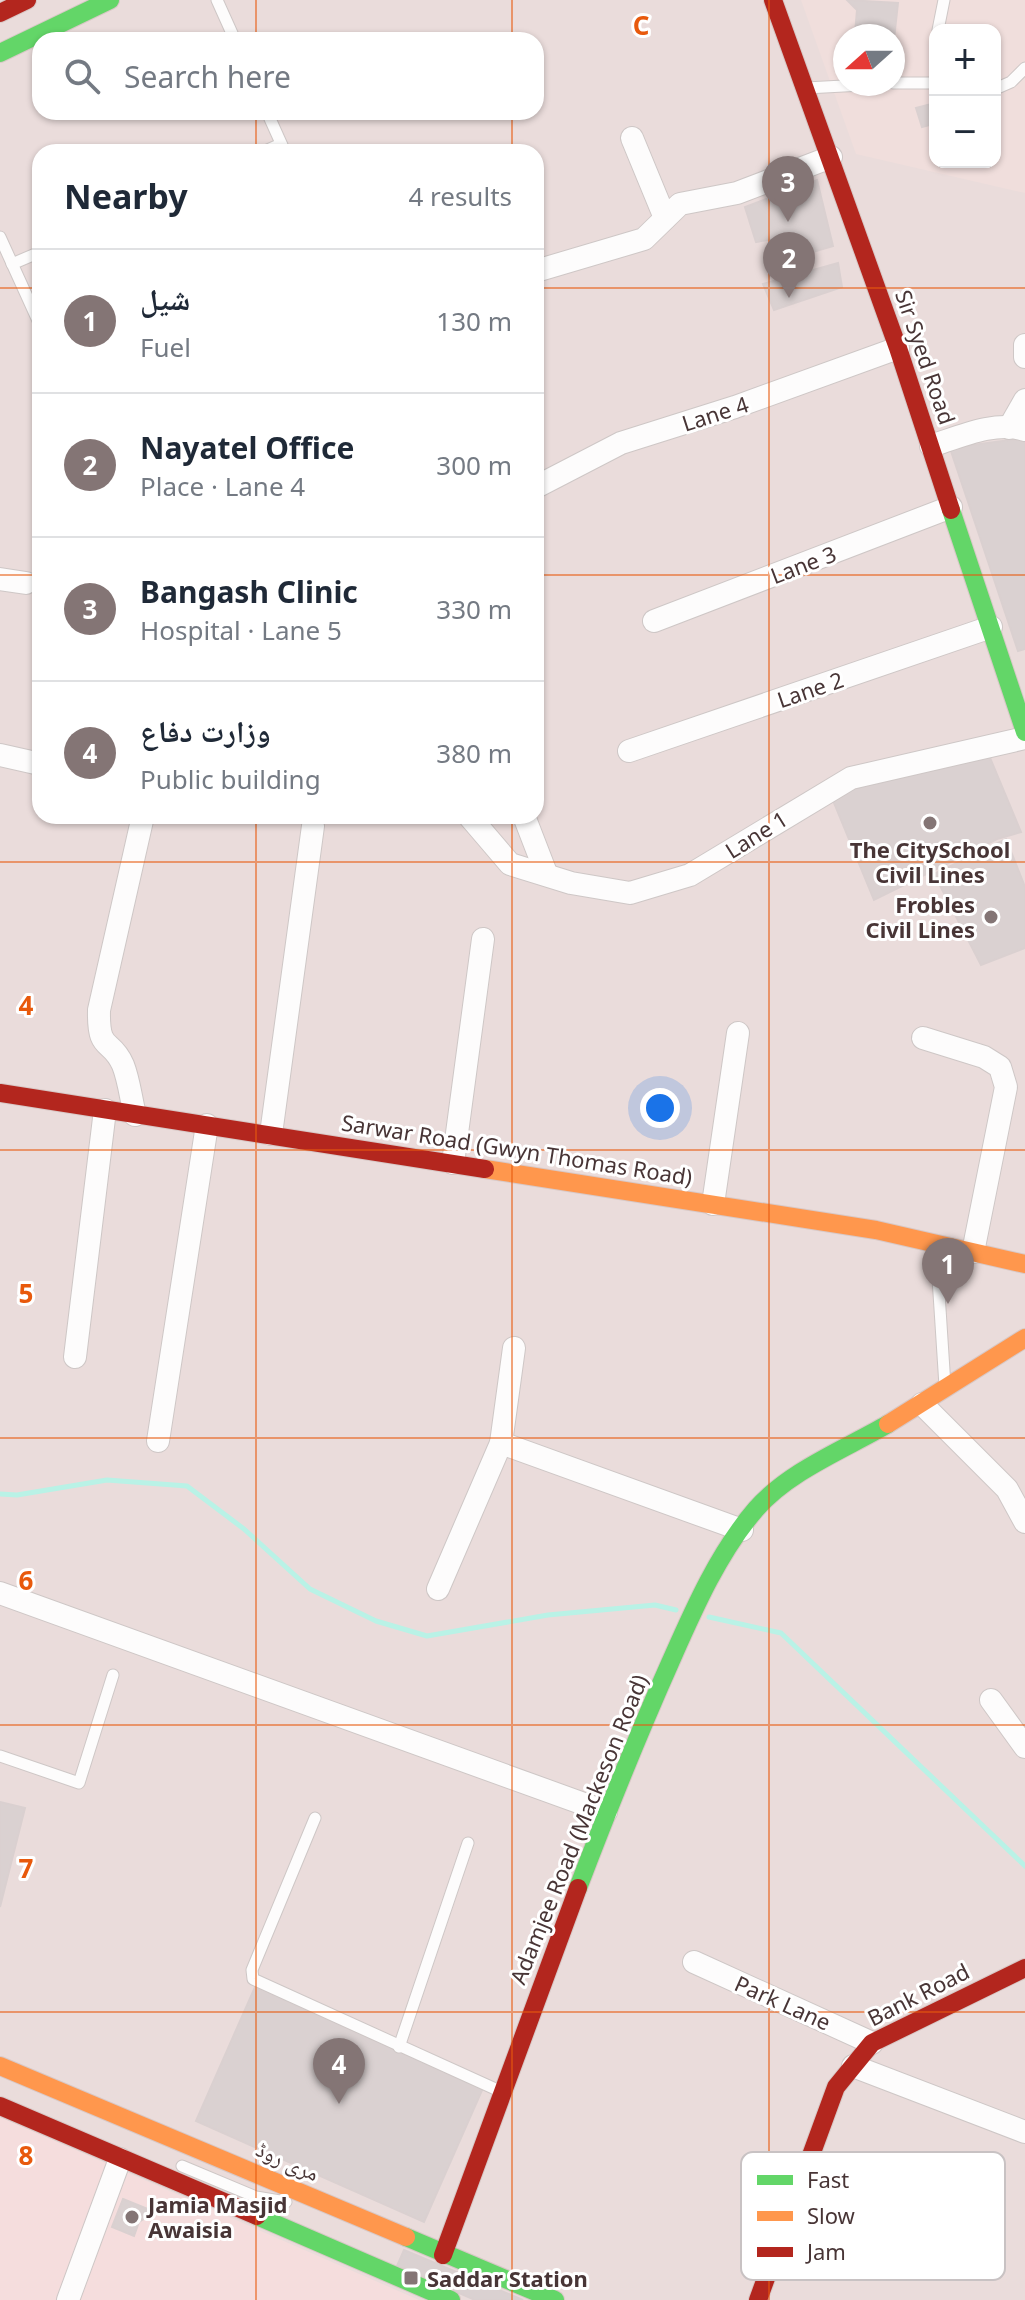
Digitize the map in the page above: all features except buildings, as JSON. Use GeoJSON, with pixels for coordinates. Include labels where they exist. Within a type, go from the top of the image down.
{"type":"FeatureCollection","features":[{"type":"Feature","properties":{"kind":"street"},"geometry":{"type":"LineString","coordinates":[[0,13],[27,0]]}},
{"type":"Feature","properties":{"kind":"street"},"geometry":{"type":"LineString","coordinates":[[44,32],[110,0]]}},
{"type":"Feature","properties":{"kind":"street","name":"Sir Syed Road"},"geometry":{"type":"LineString","coordinates":[[773,0],[898,348],[1025,735]]}},
{"type":"Feature","properties":{"kind":"street"},"geometry":{"type":"LineString","coordinates":[[0,53],[32,38]]}},
{"type":"Feature","properties":{"kind":"street"},"geometry":{"type":"LineString","coordinates":[[632,138],[665,218]]}},
{"type":"Feature","properties":{"kind":"street"},"geometry":{"type":"LineString","coordinates":[[544,269],[644,239],[680,204],[737,193],[831,157]]}},
{"type":"Feature","properties":{"kind":"street"},"geometry":{"type":"LineString","coordinates":[[1025,345],[1025,357]]}},
{"type":"Feature","properties":{"kind":"street","name":"Lane 4"},"geometry":{"type":"LineString","coordinates":[[544,483],[621,443],[735,407],[898,348]]}},
{"type":"Feature","properties":{"kind":"street"},"geometry":{"type":"LineString","coordinates":[[931,446],[977,431],[1017,429],[1025,400]]}},
{"type":"Feature","properties":{"kind":"street","name":"Lane 3"},"geometry":{"type":"LineString","coordinates":[[654,621],[951,507]]}},
{"type":"Feature","properties":{"kind":"street"},"geometry":{"type":"LineString","coordinates":[[0,579],[26,583]]}},
{"type":"Feature","properties":{"kind":"street","name":"Lane 2"},"geometry":{"type":"LineString","coordinates":[[629,751],[991,627]]}},
{"type":"Feature","properties":{"kind":"street","name":"Lane 1"},"geometry":{"type":"LineString","coordinates":[[476,824],[510,864],[571,883],[630,893],[690,875],[851,778],[1025,735]]}},
{"type":"Feature","properties":{"kind":"street"},"geometry":{"type":"LineString","coordinates":[[0,755],[32,760]]}},
{"type":"Feature","properties":{"kind":"street"},"geometry":{"type":"LineString","coordinates":[[135,1115],[122,1063],[104,1046],[99,1032],[99,1010],[141,824]]}},
{"type":"Feature","properties":{"kind":"street"},"geometry":{"type":"LineString","coordinates":[[527,824],[546,873]]}},
{"type":"Feature","properties":{"kind":"street"},"geometry":{"type":"LineString","coordinates":[[271,1134],[313,826]]}},
{"type":"Feature","properties":{"kind":"street"},"geometry":{"type":"LineString","coordinates":[[453,1163],[483,939]]}},
{"type":"Feature","properties":{"kind":"street"},"geometry":{"type":"LineString","coordinates":[[713,1204],[738,1033]]}},
{"type":"Feature","properties":{"kind":"street"},"geometry":{"type":"LineString","coordinates":[[923,1038],[984,1057],[1000,1067],[1006,1087],[973,1252]]}},
{"type":"Feature","properties":{"kind":"street","name":"Sarwar Road (Gwyn Thomas Road)"},"geometry":{"type":"LineString","coordinates":[[0,1093],[713,1204],[936,1242],[1025,1264]]}},
{"type":"Feature","properties":{"kind":"street"},"geometry":{"type":"LineString","coordinates":[[75,1357],[105,1110]]}},
{"type":"Feature","properties":{"kind":"street"},"geometry":{"type":"LineString","coordinates":[[158,1441],[207,1125]]}},
{"type":"Feature","properties":{"kind":"street","name":"Adamjee Road (Mackeson Road)"},"geometry":{"type":"LineString","coordinates":[[443,2255],[606,1812],[700,1596],[756,1509],[786,1483],[945,1391],[1025,1338]]}},
{"type":"Feature","properties":{"kind":"street"},"geometry":{"type":"LineString","coordinates":[[438,1589],[501,1443],[514,1348]]}},
{"type":"Feature","properties":{"kind":"street"},"geometry":{"type":"LineString","coordinates":[[922,1404],[1007,1489],[1025,1522]]}},
{"type":"Feature","properties":{"kind":"street"},"geometry":{"type":"LineString","coordinates":[[501,1443],[742,1530]]}},
{"type":"Feature","properties":{"kind":"street"},"geometry":{"type":"LineString","coordinates":[[0,1593],[606,1812]]}},
{"type":"Feature","properties":{"kind":"street"},"geometry":{"type":"LineString","coordinates":[[991,1700],[1025,1747]]}},
{"type":"Feature","properties":{"kind":"street","name":"Park Lane"},"geometry":{"type":"LineString","coordinates":[[694,1962],[872,2043]]}},
{"type":"Feature","properties":{"kind":"street","name":"Bank Road"},"geometry":{"type":"LineString","coordinates":[[811,2152],[836,2087],[872,2043],[1025,1968]]}},
{"type":"Feature","properties":{"kind":"street","name":"مری روڈ"},"geometry":{"type":"LineString","coordinates":[[0,2066],[234,2162],[443,2255],[555,2300]]}},
{"type":"Feature","properties":{"kind":"street"},"geometry":{"type":"LineString","coordinates":[[853,2066],[1025,2132]]}},
{"type":"Feature","properties":{"kind":"street"},"geometry":{"type":"LineString","coordinates":[[0,2106],[428,2296],[451,2300]]}},
{"type":"Feature","properties":{"kind":"street"},"geometry":{"type":"LineString","coordinates":[[68,2300],[120,2159]]}},
{"type":"Feature","properties":{"kind":"street","name":"Bank Road"},"geometry":{"type":"LineString","coordinates":[[758,2300],[765,2280]]}},
{"type":"Feature","properties":{"kind":"lane"},"geometry":{"type":"LineString","coordinates":[[217,0],[231,32]]}},
{"type":"Feature","properties":{"kind":"lane"},"geometry":{"type":"LineString","coordinates":[[939,24],[944,0]]}},
{"type":"Feature","properties":{"kind":"lane"},"geometry":{"type":"LineString","coordinates":[[1001,86],[1011,82],[1025,68]]}},
{"type":"Feature","properties":{"kind":"lane"},"geometry":{"type":"LineString","coordinates":[[905,83],[929,83]]}},
{"type":"Feature","properties":{"kind":"lane"},"geometry":{"type":"LineString","coordinates":[[806,88],[833,87]]}},
{"type":"Feature","properties":{"kind":"lane"},"geometry":{"type":"LineString","coordinates":[[271,120],[281,144]]}},
{"type":"Feature","properties":{"kind":"lane"},"geometry":{"type":"LineString","coordinates":[[0,237],[32,308]]}},
{"type":"Feature","properties":{"kind":"lane"},"geometry":{"type":"LineString","coordinates":[[12,264],[32,255]]}},
{"type":"Feature","properties":{"kind":"lane"},"geometry":{"type":"LineString","coordinates":[[936,1242],[945,1391]]}},
{"type":"Feature","properties":{"kind":"lane"},"geometry":{"type":"LineString","coordinates":[[0,1756],[79,1783],[113,1675]]}},
{"type":"Feature","properties":{"kind":"lane"},"geometry":{"type":"LineString","coordinates":[[315,1818],[252,1970],[253,1979],[502,2092]]}},
{"type":"Feature","properties":{"kind":"lane"},"geometry":{"type":"LineString","coordinates":[[399,2047],[468,1843]]}},
{"type":"Feature","properties":{"kind":"lane"},"geometry":{"type":"LineString","coordinates":[[171,2161],[256,2197],[313,2236],[467,2300]]}},
{"type":"Feature","properties":{"kind":"lane"},"geometry":{"type":"LineString","coordinates":[[256,2197],[327,2210],[544,2300]]}},
{"type":"Feature","properties":{"kind":"shaded area"},"geometry":{"type":"Polygon","coordinates":[[[0,0],[1025,0],[1025,2300],[0,2300],[0,0]]]}},
{"type":"Feature","properties":{"kind":"shaded area"},"geometry":{"type":"Polygon","coordinates":[[[801,0],[1025,0],[1025,193],[856,154],[835,96],[905,96],[905,24],[833,24],[833,90],[801,0]]]}},
{"type":"Feature","properties":{"kind":"shaded area"},"geometry":{"type":"Polygon","coordinates":[[[0,2117],[419,2300],[0,2300],[0,2117]]]}},
{"type":"Feature","properties":{"kind":"waterway"},"geometry":{"type":"LineString","coordinates":[[0,1494],[17,1495],[107,1480],[187,1486],[244,1529],[310,1589],[376,1621],[427,1636],[548,1615],[655,1605],[676,1610]]}},
{"type":"Feature","properties":{"kind":"waterway"},"geometry":{"type":"LineString","coordinates":[[709,1617],[781,1633],[1025,1866]]}},
{"type":"Feature","properties":{"kind":"traffic: fast"},"geometry":{"type":"LineString","coordinates":[[44,32],[110,0]]}},
{"type":"Feature","properties":{"kind":"traffic: fast"},"geometry":{"type":"LineString","coordinates":[[0,53],[32,38]]}},
{"type":"Feature","properties":{"kind":"traffic: fast"},"geometry":{"type":"LineString","coordinates":[[951,510],[1025,732]]}},
{"type":"Feature","properties":{"kind":"traffic: fast"},"geometry":{"type":"LineString","coordinates":[[578,1888],[622,1775],[688,1623],[707,1583],[742,1526],[784,1483],[888,1424]]}},
{"type":"Feature","properties":{"kind":"traffic: fast"},"geometry":{"type":"LineString","coordinates":[[257,2216],[451,2300]]}},
{"type":"Feature","properties":{"kind":"traffic: fast"},"geometry":{"type":"LineString","coordinates":[[406,2237],[555,2300]]}},
{"type":"Feature","properties":{"kind":"traffic: slow"},"geometry":{"type":"LineString","coordinates":[[485,1169],[876,1230],[1025,1264]]}},
{"type":"Feature","properties":{"kind":"traffic: slow"},"geometry":{"type":"LineString","coordinates":[[888,1424],[1025,1338]]}},
{"type":"Feature","properties":{"kind":"traffic: slow"},"geometry":{"type":"LineString","coordinates":[[0,2066],[406,2237]]}},
{"type":"Feature","properties":{"kind":"traffic: jam"},"geometry":{"type":"LineString","coordinates":[[0,13],[27,0]]}},
{"type":"Feature","properties":{"kind":"traffic: jam"},"geometry":{"type":"LineString","coordinates":[[773,0],[898,348],[951,510]]}},
{"type":"Feature","properties":{"kind":"traffic: jam"},"geometry":{"type":"LineString","coordinates":[[0,1093],[485,1169]]}},
{"type":"Feature","properties":{"kind":"traffic: jam"},"geometry":{"type":"LineString","coordinates":[[443,2255],[578,1888]]}},
{"type":"Feature","properties":{"kind":"traffic: jam"},"geometry":{"type":"LineString","coordinates":[[812,2152],[836,2087],[872,2043],[1025,1968]]}},
{"type":"Feature","properties":{"kind":"traffic: jam"},"geometry":{"type":"LineString","coordinates":[[0,2106],[257,2216]]}},
{"type":"Feature","properties":{"kind":"traffic: jam"},"geometry":{"type":"LineString","coordinates":[[758,2300],[765,2280]]}},
{"type":"Feature","properties":{"kind":"place","name":"Bangash Clinic"},"geometry":{"type":"Point","coordinates":[788,222]}},
{"type":"Feature","properties":{"kind":"place","name":"Nayatel Office"},"geometry":{"type":"Point","coordinates":[789,298]}},
{"type":"Feature","properties":{"kind":"place","name":"The CitySchool Civil Lines"},"geometry":{"type":"Point","coordinates":[930,823]}},
{"type":"Feature","properties":{"kind":"place","name":"Frobles Civil Lines"},"geometry":{"type":"Point","coordinates":[991,917]}},
{"type":"Feature","properties":{"kind":"place","name":"شیل"},"geometry":{"type":"Point","coordinates":[948,1304]}},
{"type":"Feature","properties":{"kind":"place","name":"وزارت دفاع"},"geometry":{"type":"Point","coordinates":[339,2104]}},
{"type":"Feature","properties":{"kind":"place","name":"Jamia Masjid Awaisia"},"geometry":{"type":"Point","coordinates":[132,2217]}},
{"type":"Feature","properties":{"kind":"place","name":"Saddar Station"},"geometry":{"type":"Point","coordinates":[411,2278]}}]}
